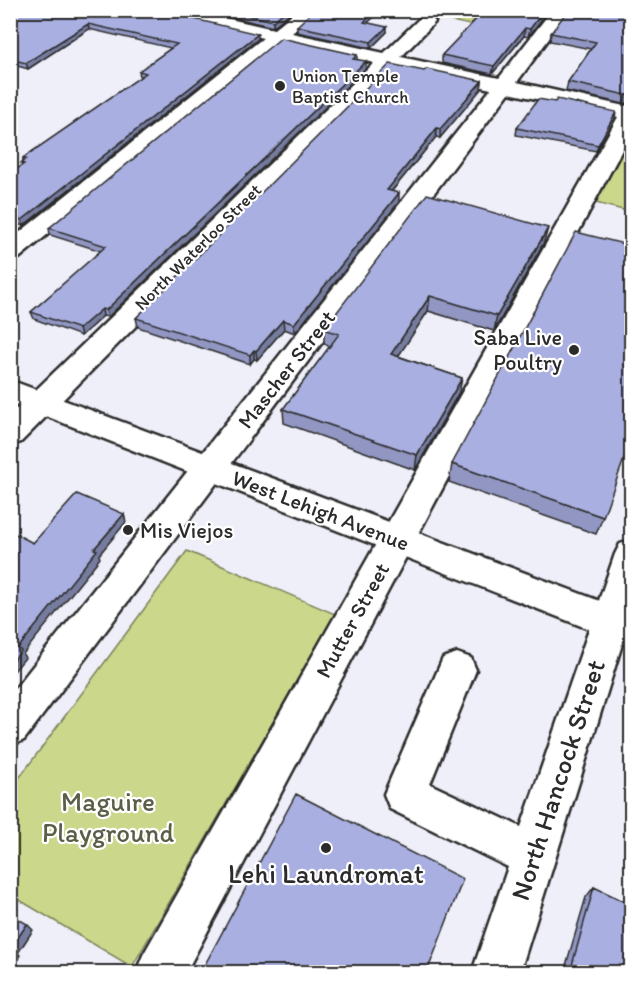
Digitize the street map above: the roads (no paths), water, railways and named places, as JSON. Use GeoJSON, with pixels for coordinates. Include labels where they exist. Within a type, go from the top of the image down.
{"type":"FeatureCollection","features":[{"type":"Feature","properties":{"kind":"street"},"geometry":{"type":"LineString","coordinates":[[10,253],[309,10]]}},
{"type":"Feature","properties":{"kind":"street","name":"Mascher Street"},"geometry":{"type":"LineString","coordinates":[[10,727],[562,10]]}},
{"type":"Feature","properties":{"kind":"street"},"geometry":{"type":"LineString","coordinates":[[167,11],[631,113]]}},
{"type":"Feature","properties":{"kind":"street","name":"North Waterloo Street"},"geometry":{"type":"LineString","coordinates":[[10,434],[426,22]]}},
{"type":"Feature","properties":{"kind":"street","name":"Mutter Street"},"geometry":{"type":"LineString","coordinates":[[160,972],[631,113]]}},
{"type":"Feature","properties":{"kind":"street","name":"West Lehigh Avenue"},"geometry":{"type":"LineString","coordinates":[[10,390],[620,626]]}},
{"type":"Feature","properties":{"kind":"street","name":"North Hancock Street"},"geometry":{"type":"LineString","coordinates":[[496,972],[534,856],[620,626],[632,554]]}},
{"type":"Feature","properties":{"kind":"street"},"geometry":{"type":"LineString","coordinates":[[457,670],[405,794],[534,856]]}},
{"type":"Feature","properties":{"kind":"place","name":"Union Temple Baptist Church"},"geometry":{"type":"Point","coordinates":[280,86]}},
{"type":"Feature","properties":{"kind":"place","name":"Saba Live Poultry"},"geometry":{"type":"Point","coordinates":[574,350]}},
{"type":"Feature","properties":{"kind":"place","name":"Mis Viejos"},"geometry":{"type":"Point","coordinates":[128,530]}},
{"type":"Feature","properties":{"kind":"place","name":"Lehi Laundromat"},"geometry":{"type":"Point","coordinates":[326,848]}},
{"type":"Feature","properties":{"kind":"park label","name":"Maguire Playground"},"geometry":{"type":"Point","coordinates":[108,818]}}]}
